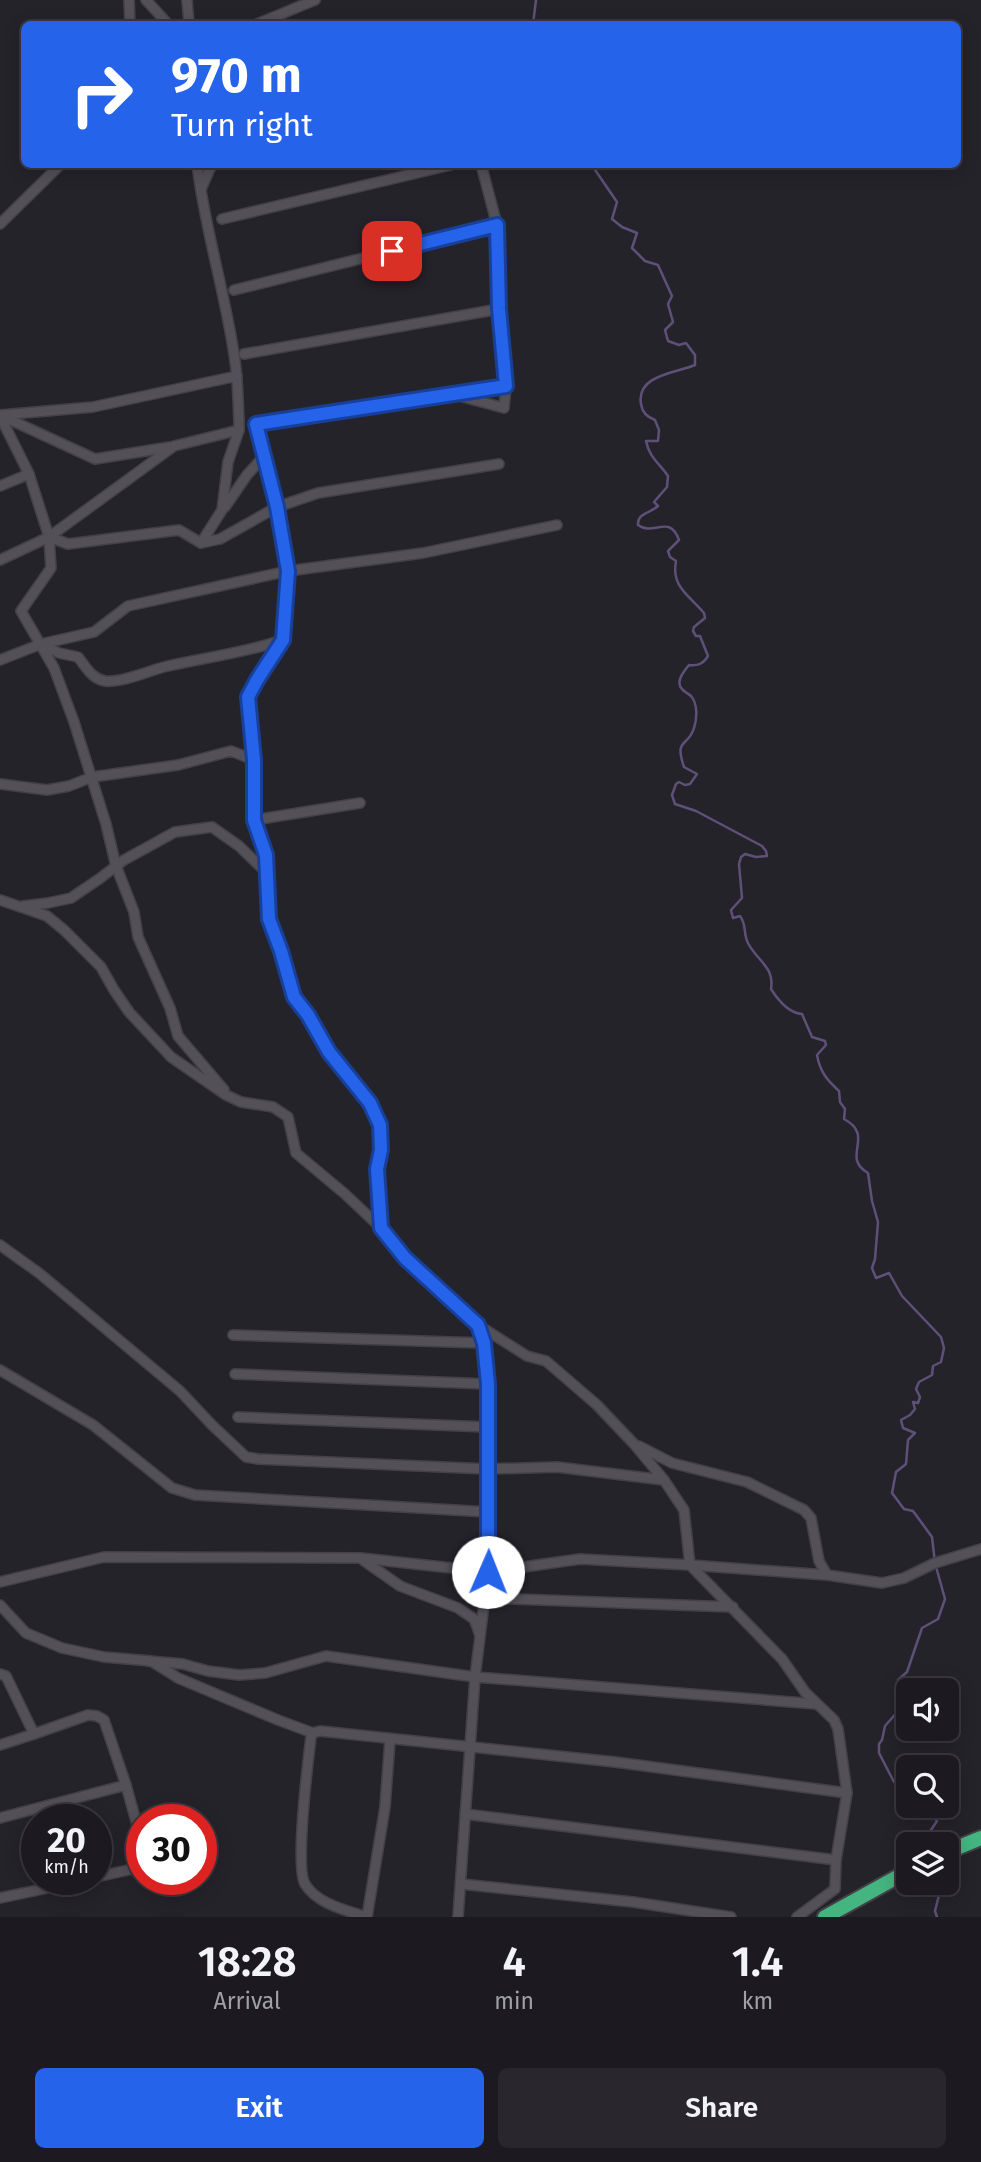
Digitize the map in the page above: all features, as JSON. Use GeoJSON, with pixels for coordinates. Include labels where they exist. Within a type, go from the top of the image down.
{"type":"FeatureCollection","features":[{"type":"Feature","properties":{"kind":"highway"},"geometry":{"type":"LineString","coordinates":[[959,1847],[981,1838]]}},
{"type":"Feature","properties":{"kind":"highway"},"geometry":{"type":"LineString","coordinates":[[825,1917],[896,1878]]}},
{"type":"Feature","properties":{"kind":"street"},"geometry":{"type":"LineString","coordinates":[[129,0],[130,21]]}},
{"type":"Feature","properties":{"kind":"street"},"geometry":{"type":"LineString","coordinates":[[146,0],[165,21]]}},
{"type":"Feature","properties":{"kind":"street"},"geometry":{"type":"LineString","coordinates":[[187,0],[190,21]]}},
{"type":"Feature","properties":{"kind":"street"},"geometry":{"type":"LineString","coordinates":[[264,21],[315,0]]}},
{"type":"Feature","properties":{"kind":"street"},"geometry":{"type":"LineString","coordinates":[[0,224],[57,168]]}},
{"type":"Feature","properties":{"kind":"street"},"geometry":{"type":"LineString","coordinates":[[198,168],[237,376],[239,430],[228,462],[222,510]]}},
{"type":"Feature","properties":{"kind":"street"},"geometry":{"type":"LineString","coordinates":[[201,190],[210,168]]}},
{"type":"Feature","properties":{"kind":"street"},"geometry":{"type":"LineString","coordinates":[[222,219],[438,168]]}},
{"type":"Feature","properties":{"kind":"street"},"geometry":{"type":"LineString","coordinates":[[453,394],[504,408],[506,386],[499,309],[497,225],[482,168]]}},
{"type":"Feature","properties":{"kind":"street"},"geometry":{"type":"LineString","coordinates":[[234,290],[497,225]]}},
{"type":"Feature","properties":{"kind":"street"},"geometry":{"type":"LineString","coordinates":[[244,354],[499,309]]}},
{"type":"Feature","properties":{"kind":"street"},"geometry":{"type":"LineString","coordinates":[[0,415],[93,407],[237,376]]}},
{"type":"Feature","properties":{"kind":"street"},"geometry":{"type":"LineString","coordinates":[[381,1228],[377,1169],[381,1150],[380,1125],[370,1103],[329,1052],[308,1015],[294,997],[269,919],[266,855],[254,820],[254,760],[248,697],[283,640],[288,571],[277,507],[256,424],[506,386]]}},
{"type":"Feature","properties":{"kind":"street"},"geometry":{"type":"LineString","coordinates":[[0,415],[95,459],[174,446],[239,430]]}},
{"type":"Feature","properties":{"kind":"street"},"geometry":{"type":"LineString","coordinates":[[0,415],[29,474],[49,537],[51,568],[21,611],[54,668],[92,777],[116,866],[134,912],[138,937],[170,1008],[178,1036],[223,1088],[241,1102]]}},
{"type":"Feature","properties":{"kind":"street"},"geometry":{"type":"LineString","coordinates":[[0,560],[49,537],[174,446]]}},
{"type":"Feature","properties":{"kind":"street"},"geometry":{"type":"LineString","coordinates":[[201,542],[247,475],[264,456]]}},
{"type":"Feature","properties":{"kind":"street"},"geometry":{"type":"LineString","coordinates":[[49,537],[68,544],[179,530],[201,542],[220,539],[277,507],[318,493],[499,464]]}},
{"type":"Feature","properties":{"kind":"street"},"geometry":{"type":"LineString","coordinates":[[0,486],[29,474]]}},
{"type":"Feature","properties":{"kind":"street"},"geometry":{"type":"LineString","coordinates":[[0,660],[41,644],[94,632],[128,606],[288,571],[423,553],[557,525]]}},
{"type":"Feature","properties":{"kind":"street"},"geometry":{"type":"LineString","coordinates":[[41,644],[58,653],[78,657],[94,677],[107,681],[252,650],[283,640]]}},
{"type":"Feature","properties":{"kind":"street"},"geometry":{"type":"LineString","coordinates":[[0,784],[47,790],[69,786],[92,777],[178,765],[231,751],[254,760]]}},
{"type":"Feature","properties":{"kind":"street"},"geometry":{"type":"LineString","coordinates":[[254,820],[360,803]]}},
{"type":"Feature","properties":{"kind":"street"},"geometry":{"type":"LineString","coordinates":[[21,906],[71,898],[116,866],[175,832],[212,827],[239,846],[268,874]]}},
{"type":"Feature","properties":{"kind":"street"},"geometry":{"type":"LineString","coordinates":[[0,900],[47,916],[86,950],[101,967],[129,1012],[171,1057],[226,1095],[241,1102],[273,1107],[288,1117],[296,1153],[381,1228],[405,1258],[478,1325],[527,1356],[546,1361],[597,1405],[664,1480],[684,1510],[690,1565],[782,1659],[805,1692],[834,1720],[838,1729],[847,1793],[836,1860],[835,1889],[797,1917]]}},
{"type":"Feature","properties":{"kind":"street"},"geometry":{"type":"LineString","coordinates":[[0,1245],[39,1273],[180,1391],[246,1457],[488,1469],[583,1468],[664,1480]]}},
{"type":"Feature","properties":{"kind":"street"},"geometry":{"type":"LineString","coordinates":[[458,1917],[475,1677],[488,1572],[488,1384],[484,1343],[478,1325]]}},
{"type":"Feature","properties":{"kind":"street"},"geometry":{"type":"LineString","coordinates":[[233,1335],[484,1343]]}},
{"type":"Feature","properties":{"kind":"street"},"geometry":{"type":"LineString","coordinates":[[0,1370],[93,1425],[172,1488],[195,1496],[489,1512]]}},
{"type":"Feature","properties":{"kind":"street"},"geometry":{"type":"LineString","coordinates":[[235,1374],[488,1384]]}},
{"type":"Feature","properties":{"kind":"street"},"geometry":{"type":"LineString","coordinates":[[238,1417],[487,1427]]}},
{"type":"Feature","properties":{"kind":"street"},"geometry":{"type":"LineString","coordinates":[[634,1444],[672,1463],[747,1482],[804,1510],[811,1518],[819,1561],[827,1575]]}},
{"type":"Feature","properties":{"kind":"street"},"geometry":{"type":"LineString","coordinates":[[0,1582],[104,1557],[360,1558],[488,1572],[580,1559],[827,1575],[882,1583],[904,1578],[934,1563],[981,1549]]}},
{"type":"Feature","properties":{"kind":"street"},"geometry":{"type":"LineString","coordinates":[[360,1558],[400,1586],[458,1608],[474,1619],[481,1637]]}},
{"type":"Feature","properties":{"kind":"street"},"geometry":{"type":"LineString","coordinates":[[486,1598],[733,1607]]}},
{"type":"Feature","properties":{"kind":"street"},"geometry":{"type":"LineString","coordinates":[[0,1605],[26,1633],[62,1648],[104,1657],[183,1664],[239,1675],[265,1673],[326,1656],[475,1677],[817,1704]]}},
{"type":"Feature","properties":{"kind":"street"},"geometry":{"type":"LineString","coordinates":[[148,1661],[178,1678],[313,1733],[320,1731],[615,1762],[847,1793]]}},
{"type":"Feature","properties":{"kind":"street"},"geometry":{"type":"LineString","coordinates":[[0,1674],[6,1676],[34,1734]]}},
{"type":"Feature","properties":{"kind":"street"},"geometry":{"type":"LineString","coordinates":[[0,1745],[88,1715],[97,1716],[104,1720],[131,1804]]}},
{"type":"Feature","properties":{"kind":"street"},"geometry":{"type":"LineString","coordinates":[[313,1733],[303,1823],[303,1881],[324,1901],[366,1917],[385,1807],[390,1740]]}},
{"type":"Feature","properties":{"kind":"street"},"geometry":{"type":"LineString","coordinates":[[0,1818],[126,1785]]}},
{"type":"Feature","properties":{"kind":"street"},"geometry":{"type":"LineString","coordinates":[[466,1814],[836,1860]]}},
{"type":"Feature","properties":{"kind":"street"},"geometry":{"type":"LineString","coordinates":[[461,1884],[633,1902],[731,1917]]}},
{"type":"Feature","properties":{"kind":"street"},"geometry":{"type":"LineString","coordinates":[[0,1898],[21,1894]]}},
{"type":"Feature","properties":{"kind":"waterway"},"geometry":{"type":"LineString","coordinates":[[533,21],[536,0]]}},
{"type":"Feature","properties":{"kind":"waterway"},"geometry":{"type":"LineString","coordinates":[[594,168],[617,202],[612,219],[637,233],[632,248],[645,261],[658,265],[672,296],[668,304],[673,322],[665,330],[668,341],[679,345],[686,343],[695,355],[695,365],[651,381],[641,394],[642,409],[647,416],[655,420],[659,430],[658,441],[646,441],[647,447],[668,476],[667,487],[654,502],[658,506],[642,516],[638,525],[650,529],[666,527],[675,532],[679,540],[668,551],[670,557],[676,561],[676,578],[679,584],[704,613],[705,618],[693,631],[696,636],[700,636],[708,656],[700,664],[689,665],[680,680],[682,689],[693,699],[696,712],[691,734],[681,747],[681,758],[684,767],[697,774],[690,784],[676,784],[672,795],[675,804],[696,811],[762,846],[766,851],[767,856],[745,854],[741,857],[739,864],[742,898],[731,910],[733,918],[740,916],[742,919],[748,943],[768,970],[772,981],[771,989],[788,1009],[802,1014],[812,1037],[825,1041],[826,1045],[817,1055],[820,1066],[839,1091],[840,1102],[845,1109],[844,1119],[857,1132],[857,1160],[860,1167],[868,1173],[878,1222],[872,1268],[876,1278],[889,1273],[902,1296],[941,1337],[944,1348],[941,1362],[933,1366],[932,1375],[919,1382],[916,1389],[920,1397],[918,1403],[913,1402],[915,1409],[901,1420],[903,1428],[915,1433],[908,1440],[906,1464],[896,1472],[892,1493],[904,1509],[913,1511],[932,1537],[935,1563],[945,1599],[938,1619],[922,1628],[907,1672],[898,1680],[899,1710],[885,1726],[879,1744],[879,1753],[896,1782]]}},
{"type":"Feature","properties":{"kind":"waterway"},"geometry":{"type":"LineString","coordinates":[[932,1832],[937,1821],[935,1818]]}},
{"type":"Feature","properties":{"kind":"waterway"},"geometry":{"type":"LineString","coordinates":[[937,1917],[935,1911],[939,1895]]}},
{"type":"Feature","properties":{"kind":"route"},"geometry":{"type":"LineString","coordinates":[[392,251],[497,225],[499,309],[506,386],[256,424],[277,507],[288,571],[283,640],[248,697],[254,760],[254,820],[266,855],[269,919],[294,997],[308,1015],[329,1052],[370,1103],[380,1125],[381,1150],[377,1169],[381,1228],[405,1258],[478,1325],[484,1343],[488,1384],[488,1572]]}}]}
